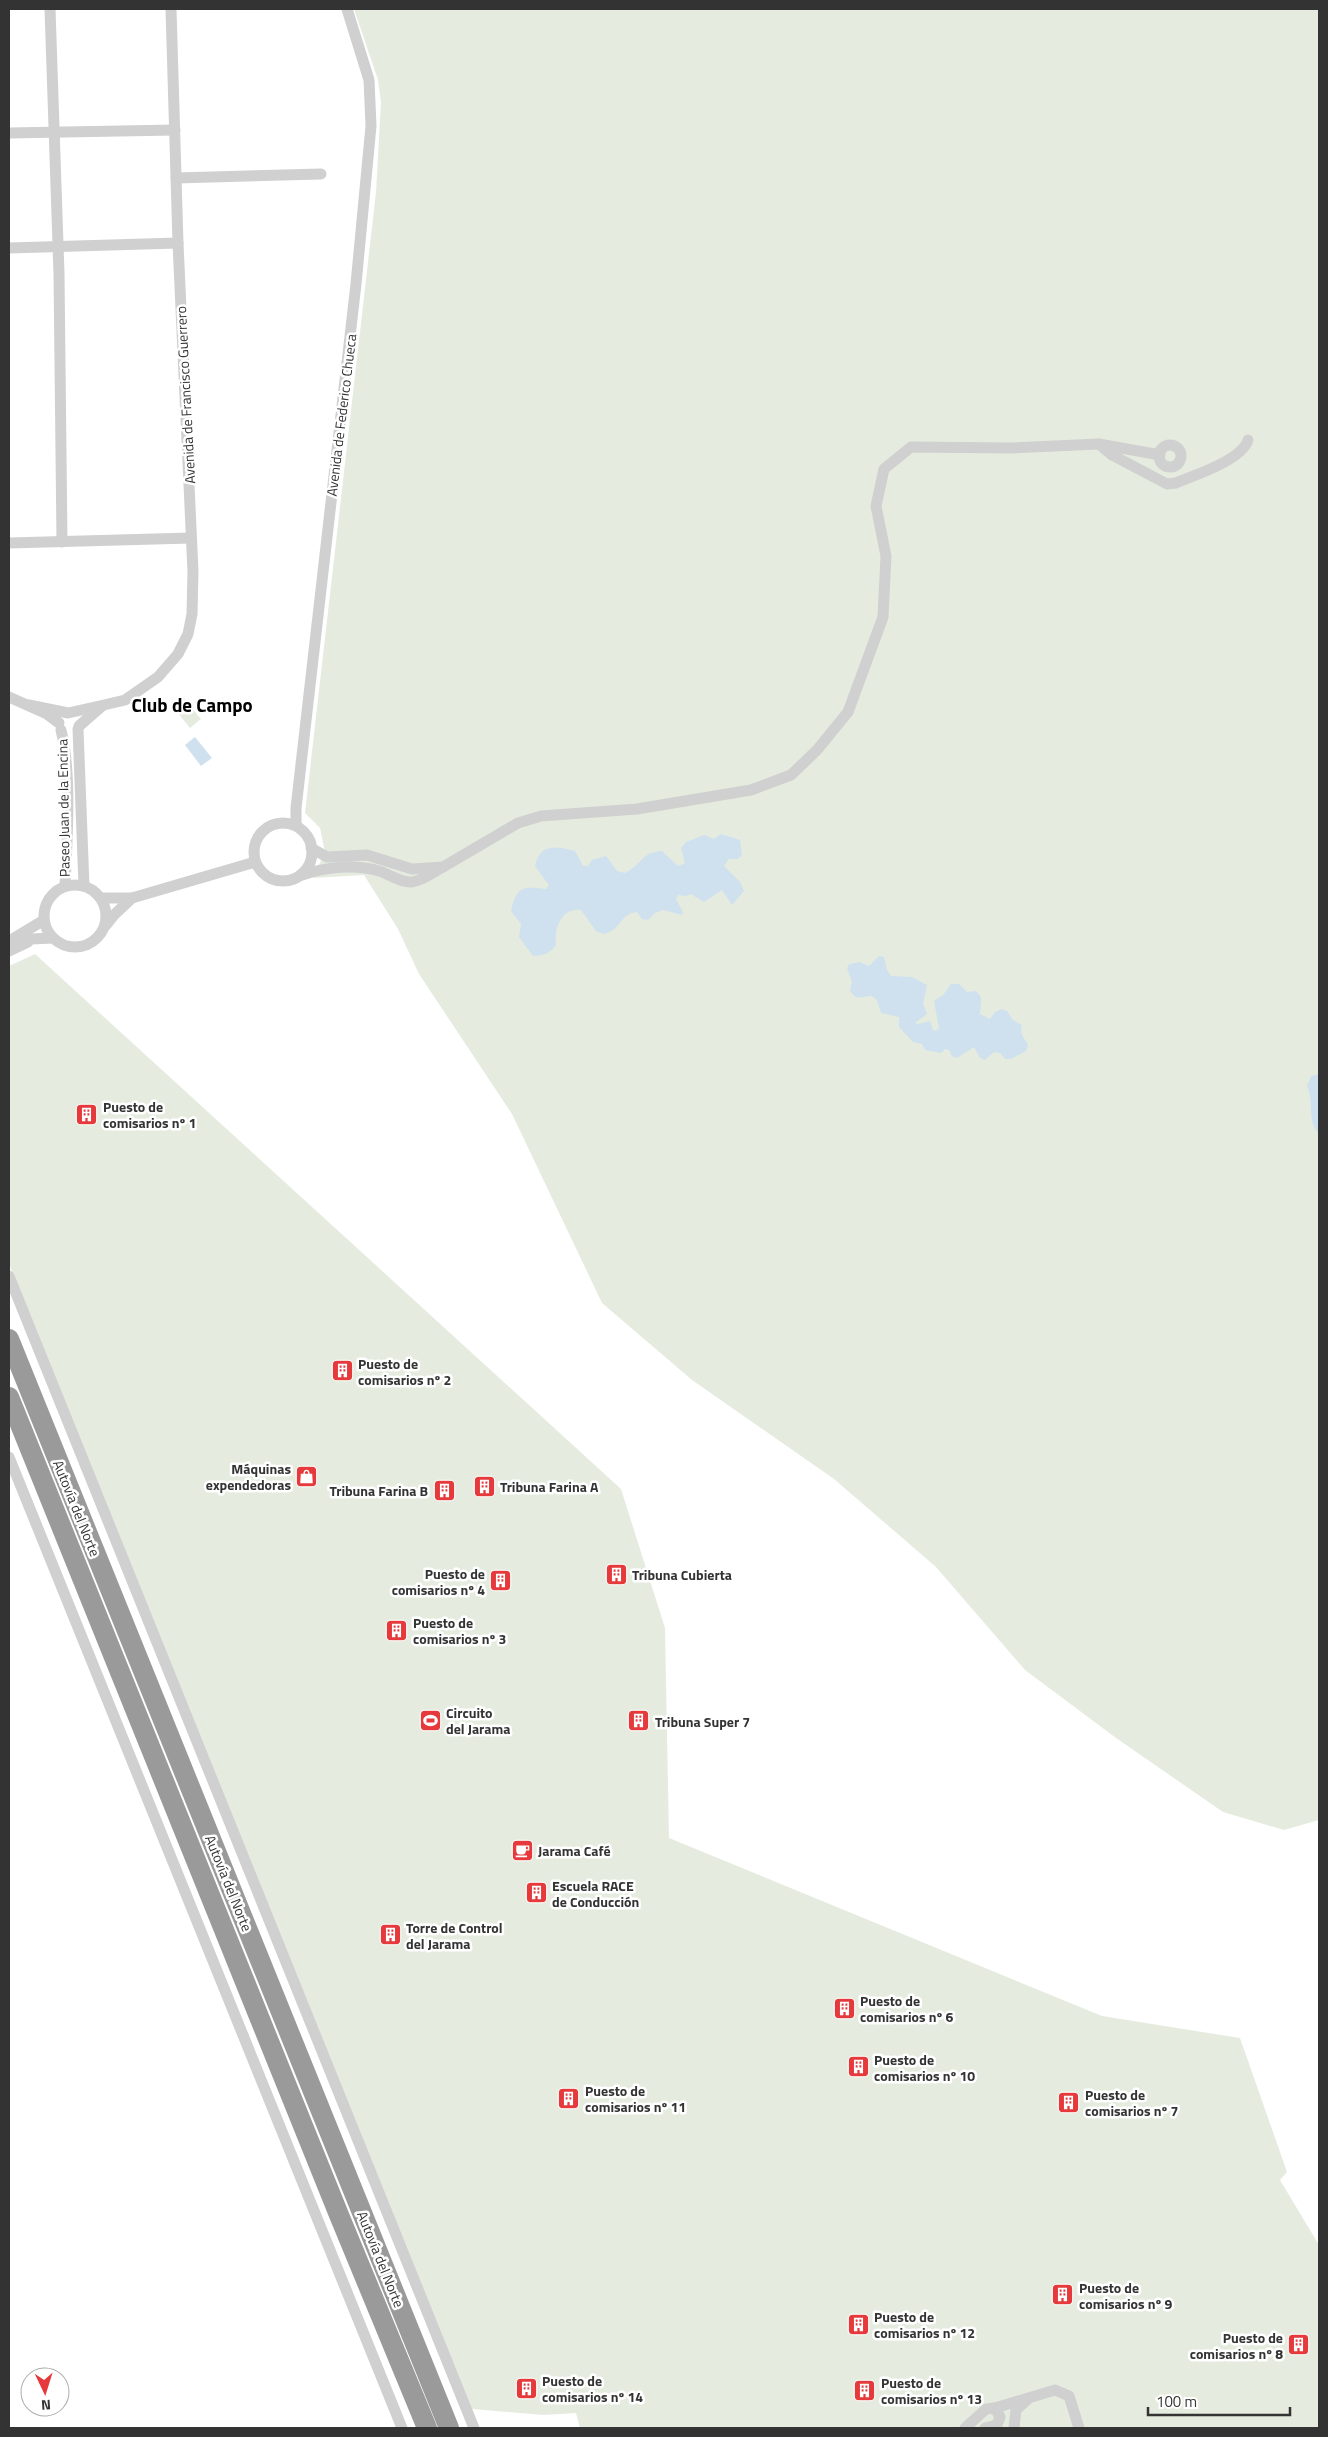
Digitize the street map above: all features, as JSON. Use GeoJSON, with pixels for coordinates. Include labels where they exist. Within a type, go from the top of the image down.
{"type":"FeatureCollection","features":[{"type":"Feature","properties":{"kind":"highway","name":"Autovía del Norte"},"geometry":{"type":"LineString","coordinates":[[9,1338],[449,2428]]}},
{"type":"Feature","properties":{"kind":"highway","name":"Autovía del Norte"},"geometry":{"type":"LineString","coordinates":[[9,1397],[335,2206],[428,2428]]}},
{"type":"Feature","properties":{"kind":"street"},"geometry":{"type":"LineString","coordinates":[[50,9],[58,248],[62,542]]}},
{"type":"Feature","properties":{"kind":"street","name":"Avenida de Francisco Guerrero"},"geometry":{"type":"LineString","coordinates":[[78,727],[104,705],[125,700],[158,677],[178,654],[188,634],[192,614],[191,538],[178,243],[171,9]]}},
{"type":"Feature","properties":{"kind":"street","name":"Avenida de Federico Chueca"},"geometry":{"type":"LineString","coordinates":[[296,825],[296,808],[356,284],[371,126],[369,80],[347,9]]}},
{"type":"Feature","properties":{"kind":"street"},"geometry":{"type":"LineString","coordinates":[[9,132],[175,130]]}},
{"type":"Feature","properties":{"kind":"street"},"geometry":{"type":"LineString","coordinates":[[176,178],[321,174]]}},
{"type":"Feature","properties":{"kind":"street"},"geometry":{"type":"LineString","coordinates":[[9,248],[178,243]]}},
{"type":"Feature","properties":{"kind":"street"},"geometry":{"type":"LineString","coordinates":[[1099,444],[1112,455],[1167,484],[1176,483],[1237,455],[1246,447],[1248,440]]}},
{"type":"Feature","properties":{"kind":"street"},"geometry":{"type":"LineString","coordinates":[[302,875],[312,861],[311,840],[296,825],[280,822],[263,830],[256,839],[253,851],[255,862],[260,871],[276,881],[291,880],[318,870],[352,868],[377,871],[404,880],[417,881],[518,823],[541,816],[645,808],[751,790],[791,775],[817,750],[848,712],[883,617],[886,556],[876,506],[884,469],[911,447],[1011,448],[1099,444],[1160,455]]}},
{"type":"Feature","properties":{"kind":"street"},"geometry":{"type":"LineString","coordinates":[[1167,446],[1175,446],[1180,451],[1180,459],[1176,466],[1165,466],[1161,462],[1160,455],[1161,450],[1167,446]]}},
{"type":"Feature","properties":{"kind":"street"},"geometry":{"type":"LineString","coordinates":[[1172,467],[1176,483]]}},
{"type":"Feature","properties":{"kind":"street"},"geometry":{"type":"LineString","coordinates":[[9,543],[191,538]]}},
{"type":"Feature","properties":{"kind":"street"},"geometry":{"type":"LineString","coordinates":[[9,697],[47,714],[69,733],[78,727],[77,716],[29,705]]}},
{"type":"Feature","properties":{"kind":"street"},"geometry":{"type":"LineString","coordinates":[[60,726],[62,716],[68,713],[104,705]]}},
{"type":"Feature","properties":{"kind":"street","name":"Paseo Juan de la Encina"},"geometry":{"type":"LineString","coordinates":[[60,726],[65,745],[67,833],[65,886]]}},
{"type":"Feature","properties":{"kind":"street","name":"Paseo Juan de la Encina"},"geometry":{"type":"LineString","coordinates":[[78,727],[84,886]]}},
{"type":"Feature","properties":{"kind":"street"},"geometry":{"type":"LineString","coordinates":[[311,848],[327,856],[367,855],[412,869]]}},
{"type":"Feature","properties":{"kind":"street"},"geometry":{"type":"LineString","coordinates":[[101,898],[132,898],[255,862]]}},
{"type":"Feature","properties":{"kind":"street"},"geometry":{"type":"LineString","coordinates":[[404,880],[403,873],[412,869],[443,867]]}},
{"type":"Feature","properties":{"kind":"street"},"geometry":{"type":"LineString","coordinates":[[53,938],[44,920],[44,910],[48,900],[56,891],[65,886],[84,886],[101,898],[106,908],[104,929]]}},
{"type":"Feature","properties":{"kind":"street"},"geometry":{"type":"LineString","coordinates":[[9,942],[31,934],[53,938],[68,947],[77,947],[94,941],[114,915],[132,898]]}},
{"type":"Feature","properties":{"kind":"street"},"geometry":{"type":"LineString","coordinates":[[9,942],[31,934],[44,920]]}},
{"type":"Feature","properties":{"kind":"street"},"geometry":{"type":"LineString","coordinates":[[9,1276],[474,2428]]}},
{"type":"Feature","properties":{"kind":"street"},"geometry":{"type":"LineString","coordinates":[[9,1456],[402,2428]]}},
{"type":"Feature","properties":{"kind":"street"},"geometry":{"type":"LineString","coordinates":[[965,2428],[986,2409],[1055,2390],[1069,2396],[1078,2428]]}},
{"type":"Feature","properties":{"kind":"street"},"geometry":{"type":"LineString","coordinates":[[1012,2428],[1016,2410],[1030,2397]]}},
{"type":"Feature","properties":{"kind":"street"},"geometry":{"type":"LineString","coordinates":[[985,2428],[997,2424],[1000,2417],[995,2408]]}},
{"type":"Feature","properties":{"kind":"shaded area"},"geometry":{"type":"Polygon","coordinates":[[[354,9],[1319,9],[1319,1820],[1284,1830],[1223,1812],[1116,1738],[1025,1670],[936,1567],[834,1479],[692,1380],[602,1303],[512,1114],[419,974],[398,929],[364,875],[313,878],[325,852],[320,828],[305,813],[376,192],[381,102],[378,80],[354,9]]]}},
{"type":"Feature","properties":{"kind":"shaded area"},"geometry":{"type":"Polygon","coordinates":[[[183,697],[201,719],[190,728],[172,706],[183,697]]]}},
{"type":"Feature","properties":{"kind":"shaded area","name":"Circuito del Jarama"},"geometry":{"type":"Polygon","coordinates":[[[35,954],[621,1489],[665,1628],[669,1838],[1102,2016],[1240,2038],[1287,2172],[1280,2180],[1319,2245],[1319,2428],[580,2428],[576,2413],[544,2415],[472,2409],[9,1264],[9,966],[35,954]]]}},
{"type":"Feature","properties":{"kind":"water"},"geometry":{"type":"Polygon","coordinates":[[[195,737],[212,758],[201,766],[185,745],[195,737]]]}},
{"type":"Feature","properties":{"kind":"water"},"geometry":{"type":"Polygon","coordinates":[[[721,834],[740,840],[742,855],[738,859],[729,859],[724,866],[740,882],[744,891],[732,905],[722,890],[704,902],[691,894],[686,896],[678,895],[676,899],[683,912],[682,915],[663,910],[655,913],[648,920],[642,919],[637,912],[631,913],[614,929],[603,934],[596,931],[581,910],[574,910],[568,912],[560,920],[556,932],[556,945],[546,954],[540,955],[533,956],[519,937],[521,924],[511,911],[513,903],[518,892],[522,889],[546,889],[549,885],[535,866],[537,859],[545,850],[555,847],[575,851],[583,866],[588,866],[592,860],[606,856],[617,871],[625,873],[646,856],[662,851],[678,866],[685,863],[681,848],[686,842],[704,835],[714,839],[721,834]]]}},
{"type":"Feature","properties":{"kind":"water"},"geometry":{"type":"Polygon","coordinates":[[[879,956],[884,957],[887,970],[891,976],[912,977],[927,985],[923,1004],[927,1014],[915,1023],[930,1021],[933,1030],[936,1031],[939,1028],[934,1001],[944,994],[951,984],[959,984],[967,992],[975,991],[978,993],[981,1001],[980,1014],[990,1019],[995,1012],[1002,1009],[1007,1011],[1013,1020],[1022,1025],[1021,1033],[1028,1045],[1026,1051],[1011,1059],[1005,1059],[1000,1053],[994,1052],[985,1060],[980,1058],[974,1047],[957,1058],[952,1056],[949,1050],[945,1049],[941,1053],[925,1050],[922,1044],[913,1042],[899,1027],[899,1017],[881,1013],[877,1000],[872,996],[859,998],[854,996],[850,990],[852,982],[847,968],[849,964],[860,962],[869,966],[879,956]]]}},
{"type":"Feature","properties":{"kind":"water"},"geometry":{"type":"Polygon","coordinates":[[[1319,1074],[1319,1134],[1313,1123],[1307,1086],[1311,1076],[1319,1074]]]}},
{"type":"Feature","properties":{"kind":"place","name":"Puesto de comisarios nº 1"},"geometry":{"type":"Point","coordinates":[87,1114]}},
{"type":"Feature","properties":{"kind":"place","name":"Puesto de comisarios nº 2"},"geometry":{"type":"Point","coordinates":[342,1371]}},
{"type":"Feature","properties":{"kind":"place","name":"Máquinas expendedoras"},"geometry":{"type":"Point","coordinates":[307,1476]}},
{"type":"Feature","properties":{"kind":"place","name":"Tribuna Farina A"},"geometry":{"type":"Point","coordinates":[484,1486]}},
{"type":"Feature","properties":{"kind":"place","name":"Tribuna Farina B"},"geometry":{"type":"Point","coordinates":[444,1490]}},
{"type":"Feature","properties":{"kind":"place","name":"Tribuna Cubierta"},"geometry":{"type":"Point","coordinates":[616,1574]}},
{"type":"Feature","properties":{"kind":"place","name":"Puesto de comisarios nº 4"},"geometry":{"type":"Point","coordinates":[501,1581]}},
{"type":"Feature","properties":{"kind":"place","name":"Puesto de comisarios nº 3"},"geometry":{"type":"Point","coordinates":[397,1630]}},
{"type":"Feature","properties":{"kind":"place","name":"Circuito del Jarama"},"geometry":{"type":"Point","coordinates":[430,1720]}},
{"type":"Feature","properties":{"kind":"place","name":"Tribuna Super 7"},"geometry":{"type":"Point","coordinates":[639,1721]}},
{"type":"Feature","properties":{"kind":"place","name":"Jarama Café"},"geometry":{"type":"Point","coordinates":[522,1850]}},
{"type":"Feature","properties":{"kind":"place","name":"Escuela RACE de Conducción"},"geometry":{"type":"Point","coordinates":[536,1893]}},
{"type":"Feature","properties":{"kind":"place","name":"Torre de Control del Jarama"},"geometry":{"type":"Point","coordinates":[390,1935]}},
{"type":"Feature","properties":{"kind":"place","name":"Puesto de comisarios nº 6"},"geometry":{"type":"Point","coordinates":[844,2008]}},
{"type":"Feature","properties":{"kind":"place","name":"Puesto de comisarios nº 10"},"geometry":{"type":"Point","coordinates":[858,2067]}},
{"type":"Feature","properties":{"kind":"place","name":"Puesto de comisarios nº 11"},"geometry":{"type":"Point","coordinates":[569,2098]}},
{"type":"Feature","properties":{"kind":"place","name":"Puesto de comisarios nº 7"},"geometry":{"type":"Point","coordinates":[1069,2102]}},
{"type":"Feature","properties":{"kind":"place","name":"Puesto de comisarios nº 9"},"geometry":{"type":"Point","coordinates":[1063,2295]}},
{"type":"Feature","properties":{"kind":"place","name":"Puesto de comisarios nº 12"},"geometry":{"type":"Point","coordinates":[858,2324]}},
{"type":"Feature","properties":{"kind":"place","name":"Puesto de comisarios nº 8"},"geometry":{"type":"Point","coordinates":[1299,2345]}},
{"type":"Feature","properties":{"kind":"place","name":"Puesto de comisarios nº 14"},"geometry":{"type":"Point","coordinates":[526,2388]}},
{"type":"Feature","properties":{"kind":"place","name":"Puesto de comisarios nº 13"},"geometry":{"type":"Point","coordinates":[865,2390]}},
{"type":"Feature","properties":{"kind":"district","name":"Club de Campo"},"geometry":{"type":"Point","coordinates":[192,704]}}]}
